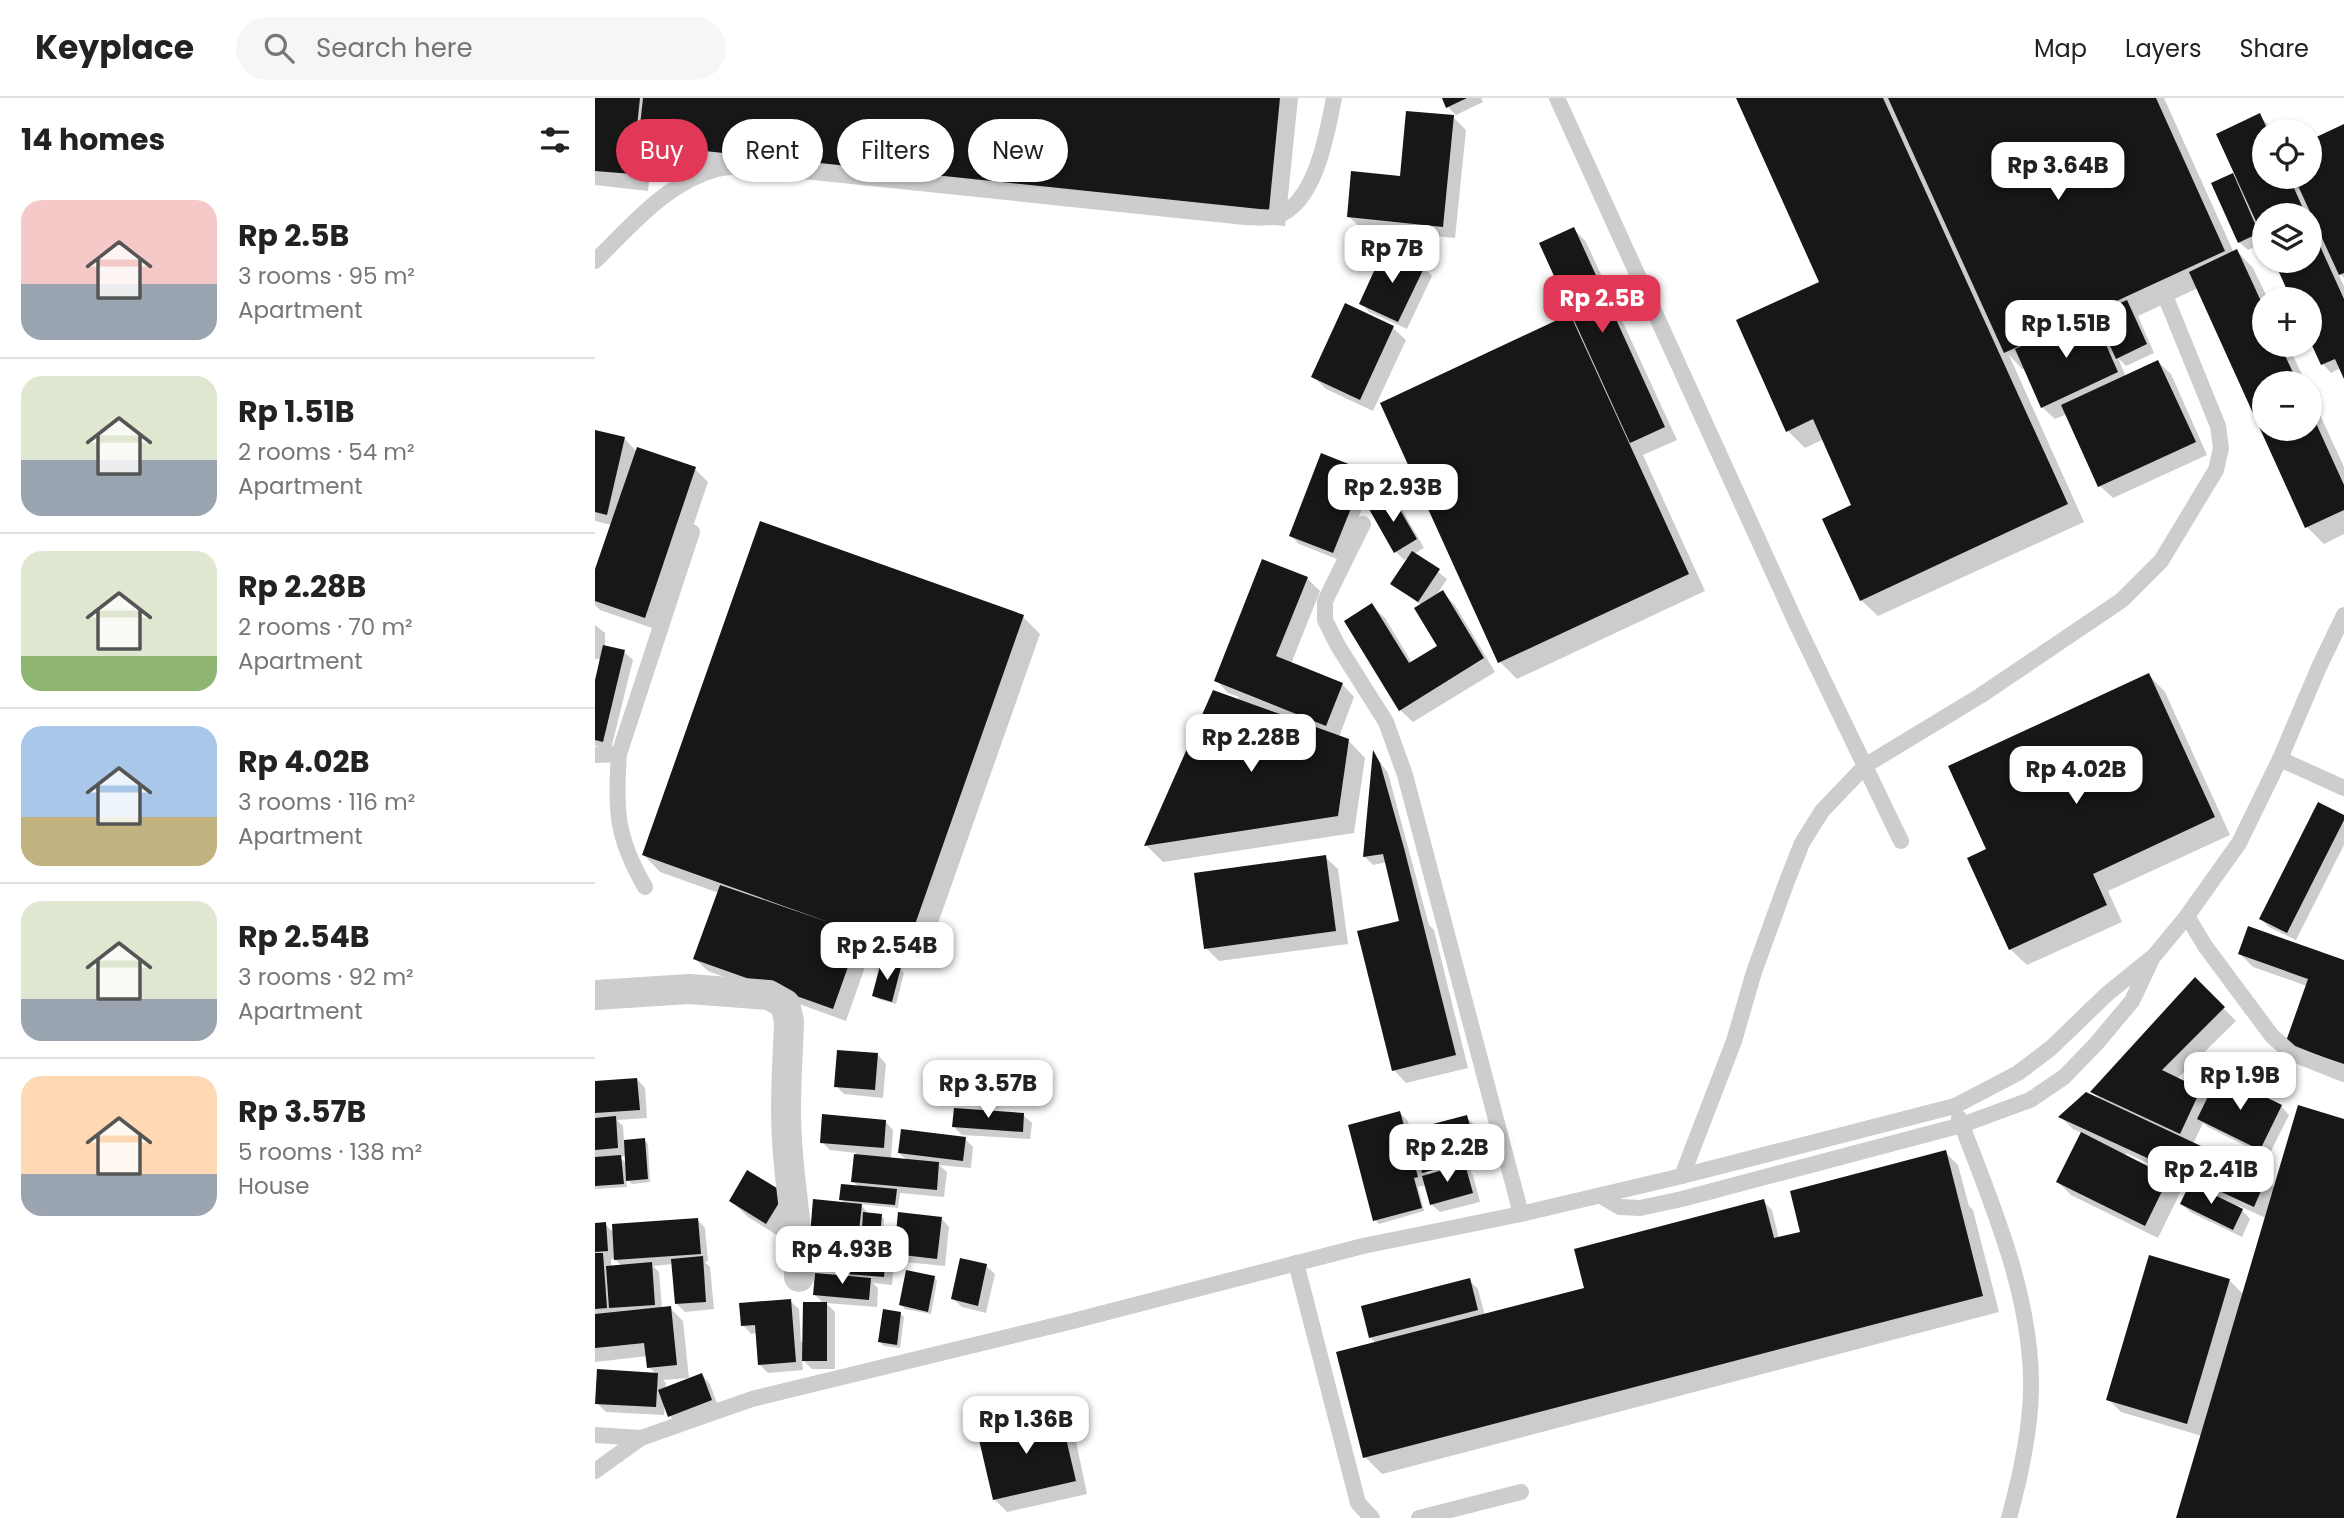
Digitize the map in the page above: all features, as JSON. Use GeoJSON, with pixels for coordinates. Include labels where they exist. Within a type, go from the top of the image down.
{"type":"FeatureCollection","features":[{"type":"Feature","properties":{"kind":"street"},"geometry":{"type":"LineString","coordinates":[[595,995],[689,989],[769,995],[785,1004],[789,1021],[786,1136],[792,1207],[799,1242],[799,1278]]}},
{"type":"Feature","properties":{"kind":"lane"},"geometry":{"type":"LineString","coordinates":[[595,261],[666,194],[689,180],[719,169],[756,166],[1245,217],[1276,216],[1289,210],[1308,188],[1326,139],[1334,98]]}},
{"type":"Feature","properties":{"kind":"lane"},"geometry":{"type":"LineString","coordinates":[[1557,98],[1798,627],[1901,841]]}},
{"type":"Feature","properties":{"kind":"lane"},"geometry":{"type":"LineString","coordinates":[[1682,1176],[1734,1041],[1764,942],[1802,844],[1822,810],[1866,765],[1980,695],[2122,600],[2161,561],[2216,470],[2221,447],[2218,426],[2164,293]]}},
{"type":"Feature","properties":{"kind":"lane"},"geometry":{"type":"LineString","coordinates":[[1363,524],[1325,601],[1325,620],[1338,646],[1386,722],[1405,775],[1521,1214]]}},
{"type":"Feature","properties":{"kind":"lane"},"geometry":{"type":"LineString","coordinates":[[645,887],[629,860],[619,829],[619,754],[692,532]]}},
{"type":"Feature","properties":{"kind":"lane"},"geometry":{"type":"LineString","coordinates":[[595,1471],[641,1438],[752,1399],[1069,1322],[1363,1246],[1601,1196],[1955,1106],[2018,1073],[2051,1048],[2077,1026],[2107,994],[2154,956],[2187,916],[2239,843],[2280,759],[2344,615]]}},
{"type":"Feature","properties":{"kind":"lane"},"geometry":{"type":"LineString","coordinates":[[595,755],[619,754]]}},
{"type":"Feature","properties":{"kind":"lane"},"geometry":{"type":"LineString","coordinates":[[2280,759],[2344,788]]}},
{"type":"Feature","properties":{"kind":"lane"},"geometry":{"type":"LineString","coordinates":[[2187,916],[2205,946],[2272,1036],[2291,1053],[2344,1074]]}},
{"type":"Feature","properties":{"kind":"lane"},"geometry":{"type":"LineString","coordinates":[[1601,1196],[1620,1207],[1640,1208],[1962,1125],[2030,1100],[2064,1077],[2096,1044],[2132,1001],[2154,956]]}},
{"type":"Feature","properties":{"kind":"lane"},"geometry":{"type":"LineString","coordinates":[[1955,1106],[2020,1290],[2027,1332],[2031,1393],[2020,1477],[2009,1518]]}},
{"type":"Feature","properties":{"kind":"lane"},"geometry":{"type":"LineString","coordinates":[[1296,1263],[1358,1503],[1372,1518]]}},
{"type":"Feature","properties":{"kind":"lane"},"geometry":{"type":"LineString","coordinates":[[595,1435],[641,1438]]}},
{"type":"Feature","properties":{"kind":"lane"},"geometry":{"type":"LineString","coordinates":[[1419,1518],[1521,1492]]}},
{"type":"Feature","properties":{"kind":"building"},"geometry":{"type":"Polygon","coordinates":[[[595,98],[640,98],[638,119],[616,119],[616,173],[595,171],[595,98]]]}},
{"type":"Feature","properties":{"kind":"building"},"geometry":{"type":"Polygon","coordinates":[[[643,98],[1280,98],[1269,210],[1001,182],[1068,182],[1068,119],[968,119],[968,179],[954,177],[954,119],[837,119],[837,165],[823,163],[823,119],[722,119],[722,153],[708,151],[708,119],[641,119],[643,98]]]}},
{"type":"Feature","properties":{"kind":"building"},"geometry":{"type":"Polygon","coordinates":[[[1442,98],[1467,98],[1446,108],[1442,98]]]}},
{"type":"Feature","properties":{"kind":"building"},"geometry":{"type":"Polygon","coordinates":[[[1736,98],[1883,98],[2068,504],[1860,601],[1822,519],[1851,505],[1813,419],[1786,432],[1736,320],[1819,282],[1736,98]]]}},
{"type":"Feature","properties":{"kind":"building"},"geometry":{"type":"Polygon","coordinates":[[[1888,98],[2156,98],[2225,251],[2004,353],[1888,98]]]}},
{"type":"Feature","properties":{"kind":"building"},"geometry":{"type":"Polygon","coordinates":[[[1406,111],[1454,115],[1443,227],[1347,217],[1351,171],[1400,176],[1406,111]]]}},
{"type":"Feature","properties":{"kind":"building"},"geometry":{"type":"Polygon","coordinates":[[[2260,113],[2263,119],[2252,119],[2252,189],[2294,189],[2301,203],[2252,203],[2252,213],[2216,134],[2260,113]]]}},
{"type":"Feature","properties":{"kind":"building"},"geometry":{"type":"Polygon","coordinates":[[[2344,124],[2344,273],[2339,275],[2322,238],[2322,203],[2306,203],[2300,189],[2322,189],[2322,134],[2344,124]]]}},
{"type":"Feature","properties":{"kind":"building"},"geometry":{"type":"Polygon","coordinates":[[[2233,173],[2252,217],[2252,236],[2238,243],[2211,183],[2233,173]]]}},
{"type":"Feature","properties":{"kind":"building"},"geometry":{"type":"Polygon","coordinates":[[[1574,227],[1665,427],[1630,443],[1539,243],[1574,227]]]}},
{"type":"Feature","properties":{"kind":"building"},"geometry":{"type":"Polygon","coordinates":[[[1385,247],[1425,266],[1398,322],[1359,304],[1385,247]]]}},
{"type":"Feature","properties":{"kind":"building"},"geometry":{"type":"Polygon","coordinates":[[[2237,249],[2254,287],[2252,287],[2252,357],[2286,357],[2292,371],[2252,371],[2252,411],[2189,272],[2237,249]]]}},
{"type":"Feature","properties":{"kind":"building"},"geometry":{"type":"Polygon","coordinates":[[[2322,250],[2344,299],[2344,379],[2335,359],[2321,365],[2317,357],[2322,357],[2322,287],[2286,287],[2279,273],[2322,273],[2322,250]]]}},
{"type":"Feature","properties":{"kind":"building"},"geometry":{"type":"Polygon","coordinates":[[[2127,300],[2147,344],[2116,359],[2096,314],[2127,300]]]}},
{"type":"Feature","properties":{"kind":"building"},"geometry":{"type":"Polygon","coordinates":[[[1345,303],[1394,326],[1360,400],[1311,377],[1345,303]]]}},
{"type":"Feature","properties":{"kind":"building"},"geometry":{"type":"Polygon","coordinates":[[[2092,313],[2118,372],[2041,408],[2015,349],[2092,313]]]}},
{"type":"Feature","properties":{"kind":"building"},"geometry":{"type":"Polygon","coordinates":[[[1570,314],[1689,574],[1498,663],[1380,403],[1570,314]]]}},
{"type":"Feature","properties":{"kind":"building"},"geometry":{"type":"Polygon","coordinates":[[[2158,360],[2196,442],[2098,487],[2061,405],[2158,360]]]}},
{"type":"Feature","properties":{"kind":"building"},"geometry":{"type":"Polygon","coordinates":[[[595,430],[625,437],[607,515],[595,512],[595,430]]]}},
{"type":"Feature","properties":{"kind":"building"},"geometry":{"type":"Polygon","coordinates":[[[2322,436],[2344,485],[2344,510],[2305,528],[2266,441],[2322,441],[2322,436]]]}},
{"type":"Feature","properties":{"kind":"building"},"geometry":{"type":"Polygon","coordinates":[[[637,447],[696,467],[645,618],[595,601],[595,569],[637,447]]]}},
{"type":"Feature","properties":{"kind":"building"},"geometry":{"type":"Polygon","coordinates":[[[1321,453],[1366,471],[1333,553],[1289,536],[1321,453]]]}},
{"type":"Feature","properties":{"kind":"building"},"geometry":{"type":"Polygon","coordinates":[[[1392,496],[1417,539],[1394,553],[1369,509],[1392,496]]]}},
{"type":"Feature","properties":{"kind":"building"},"geometry":{"type":"Polygon","coordinates":[[[760,521],[1024,615],[906,950],[860,933],[833,1009],[693,959],[720,885],[834,924],[642,855],[760,521]]]}},
{"type":"Feature","properties":{"kind":"building"},"geometry":{"type":"Polygon","coordinates":[[[1412,551],[1440,569],[1418,602],[1390,584],[1412,551]]]}},
{"type":"Feature","properties":{"kind":"building"},"geometry":{"type":"Polygon","coordinates":[[[1262,559],[1308,577],[1276,656],[1343,683],[1326,726],[1214,681],[1262,559]]]}},
{"type":"Feature","properties":{"kind":"building"},"geometry":{"type":"Polygon","coordinates":[[[1443,590],[1484,658],[1399,711],[1344,621],[1372,603],[1409,663],[1437,646],[1414,608],[1443,590]]]}},
{"type":"Feature","properties":{"kind":"building"},"geometry":{"type":"Polygon","coordinates":[[[603,645],[625,650],[603,742],[595,740],[595,680],[603,645]]]}},
{"type":"Feature","properties":{"kind":"building"},"geometry":{"type":"Polygon","coordinates":[[[2149,673],[2215,817],[2093,874],[2107,905],[2009,950],[1967,858],[1986,849],[1948,766],[2149,673]]]}},
{"type":"Feature","properties":{"kind":"building"},"geometry":{"type":"Polygon","coordinates":[[[1213,690],[1349,739],[1338,816],[1144,846],[1213,690]]]}},
{"type":"Feature","properties":{"kind":"building"},"geometry":{"type":"Polygon","coordinates":[[[1373,750],[1380,763],[1404,848],[1456,1055],[1392,1071],[1357,931],[1399,921],[1383,854],[1363,857],[1373,750]]]}},
{"type":"Feature","properties":{"kind":"building"},"geometry":{"type":"Polygon","coordinates":[[[2318,802],[2344,815],[2344,820],[2287,933],[2259,919],[2318,802]]]}},
{"type":"Feature","properties":{"kind":"building"},"geometry":{"type":"Polygon","coordinates":[[[1326,855],[1336,931],[1204,949],[1194,873],[1326,855]]]}},
{"type":"Feature","properties":{"kind":"building"},"geometry":{"type":"Polygon","coordinates":[[[2248,926],[2344,960],[2344,1064],[2285,1044],[2308,979],[2238,954],[2248,926]]]}},
{"type":"Feature","properties":{"kind":"building"},"geometry":{"type":"Polygon","coordinates":[[[881,962],[901,967],[892,1002],[872,996],[881,962]]]}},
{"type":"Feature","properties":{"kind":"building"},"geometry":{"type":"Polygon","coordinates":[[[2195,977],[2225,1007],[2162,1070],[2201,1089],[2180,1134],[2090,1092],[2195,977]]]}},
{"type":"Feature","properties":{"kind":"building"},"geometry":{"type":"Polygon","coordinates":[[[837,1050],[878,1053],[875,1090],[834,1087],[837,1050]]]}},
{"type":"Feature","properties":{"kind":"building"},"geometry":{"type":"Polygon","coordinates":[[[2219,1074],[2282,1105],[2260,1150],[2197,1119],[2219,1074]]]}},
{"type":"Feature","properties":{"kind":"building"},"geometry":{"type":"Polygon","coordinates":[[[637,1078],[640,1110],[595,1113],[595,1081],[637,1078]]]}},
{"type":"Feature","properties":{"kind":"building"},"geometry":{"type":"Polygon","coordinates":[[[2086,1092],[2267,1177],[2254,1207],[2058,1117],[2086,1092]]]}},
{"type":"Feature","properties":{"kind":"building"},"geometry":{"type":"Polygon","coordinates":[[[2298,1105],[2344,1119],[2344,1518],[2176,1518],[2298,1105]]]}},
{"type":"Feature","properties":{"kind":"building"},"geometry":{"type":"Polygon","coordinates":[[[954,1108],[1024,1113],[1023,1132],[952,1127],[954,1108]]]}},
{"type":"Feature","properties":{"kind":"building"},"geometry":{"type":"Polygon","coordinates":[[[1400,1111],[1418,1177],[1414,1178],[1422,1208],[1373,1221],[1348,1125],[1400,1111]]]}},
{"type":"Feature","properties":{"kind":"building"},"geometry":{"type":"Polygon","coordinates":[[[822,1114],[886,1120],[884,1148],[820,1143],[822,1114]]]}},
{"type":"Feature","properties":{"kind":"building"},"geometry":{"type":"Polygon","coordinates":[[[1467,1115],[1479,1158],[1422,1173],[1410,1130],[1467,1115]]]}},
{"type":"Feature","properties":{"kind":"building"},"geometry":{"type":"Polygon","coordinates":[[[616,1116],[618,1148],[595,1150],[595,1118],[616,1116]]]}},
{"type":"Feature","properties":{"kind":"building"},"geometry":{"type":"Polygon","coordinates":[[[901,1129],[966,1137],[963,1161],[898,1153],[901,1129]]]}},
{"type":"Feature","properties":{"kind":"building"},"geometry":{"type":"Polygon","coordinates":[[[2081,1132],[2169,1177],[2145,1226],[2056,1182],[2081,1132]]]}},
{"type":"Feature","properties":{"kind":"building"},"geometry":{"type":"Polygon","coordinates":[[[645,1138],[648,1179],[626,1181],[624,1140],[645,1138]]]}},
{"type":"Feature","properties":{"kind":"building"},"geometry":{"type":"Polygon","coordinates":[[[1946,1150],[1983,1296],[1363,1458],[1336,1352],[1584,1288],[1574,1249],[1764,1199],[1774,1238],[1800,1232],[1790,1191],[1946,1150]]]}},
{"type":"Feature","properties":{"kind":"building"},"geometry":{"type":"Polygon","coordinates":[[[854,1154],[939,1162],[937,1190],[851,1182],[854,1154]]]}},
{"type":"Feature","properties":{"kind":"building"},"geometry":{"type":"Polygon","coordinates":[[[621,1155],[624,1184],[595,1186],[595,1157],[621,1155]]]}},
{"type":"Feature","properties":{"kind":"building"},"geometry":{"type":"Polygon","coordinates":[[[1465,1164],[1473,1193],[1430,1205],[1422,1176],[1465,1164]]]}},
{"type":"Feature","properties":{"kind":"building"},"geometry":{"type":"Polygon","coordinates":[[[747,1170],[785,1193],[766,1224],[729,1201],[747,1170]]]}},
{"type":"Feature","properties":{"kind":"building"},"geometry":{"type":"Polygon","coordinates":[[[2190,1183],[2243,1209],[2233,1230],[2180,1204],[2190,1183]]]}},
{"type":"Feature","properties":{"kind":"building"},"geometry":{"type":"Polygon","coordinates":[[[841,1184],[897,1189],[895,1205],[839,1200],[841,1184]]]}},
{"type":"Feature","properties":{"kind":"building"},"geometry":{"type":"Polygon","coordinates":[[[813,1199],[862,1204],[858,1240],[810,1235],[813,1199]]]}},
{"type":"Feature","properties":{"kind":"building"},"geometry":{"type":"Polygon","coordinates":[[[863,1212],[882,1214],[879,1248],[861,1247],[863,1212]]]}},
{"type":"Feature","properties":{"kind":"building"},"geometry":{"type":"Polygon","coordinates":[[[898,1212],[942,1217],[937,1259],[894,1254],[898,1212]]]}},
{"type":"Feature","properties":{"kind":"building"},"geometry":{"type":"Polygon","coordinates":[[[698,1218],[701,1254],[614,1260],[612,1224],[698,1218]]]}},
{"type":"Feature","properties":{"kind":"building"},"geometry":{"type":"Polygon","coordinates":[[[606,1222],[608,1251],[595,1252],[595,1223],[606,1222]]]}},
{"type":"Feature","properties":{"kind":"building"},"geometry":{"type":"Polygon","coordinates":[[[838,1247],[886,1252],[884,1277],[835,1273],[838,1247]]]}},
{"type":"Feature","properties":{"kind":"building"},"geometry":{"type":"Polygon","coordinates":[[[595,1253],[603,1253],[607,1308],[595,1309],[595,1253]]]}},
{"type":"Feature","properties":{"kind":"building"},"geometry":{"type":"Polygon","coordinates":[[[2149,1255],[2230,1279],[2187,1424],[2106,1400],[2149,1255]]]}},
{"type":"Feature","properties":{"kind":"building"},"geometry":{"type":"Polygon","coordinates":[[[703,1256],[706,1302],[675,1304],[671,1259],[703,1256]]]}},
{"type":"Feature","properties":{"kind":"building"},"geometry":{"type":"Polygon","coordinates":[[[960,1258],[987,1264],[978,1306],[951,1299],[960,1258]]]}},
{"type":"Feature","properties":{"kind":"building"},"geometry":{"type":"Polygon","coordinates":[[[652,1262],[655,1305],[609,1308],[606,1266],[652,1262]]]}},
{"type":"Feature","properties":{"kind":"building"},"geometry":{"type":"Polygon","coordinates":[[[906,1270],[935,1276],[928,1312],[899,1305],[906,1270]]]}},
{"type":"Feature","properties":{"kind":"building"},"geometry":{"type":"Polygon","coordinates":[[[815,1273],[871,1278],[869,1300],[813,1295],[815,1273]]]}},
{"type":"Feature","properties":{"kind":"building"},"geometry":{"type":"Polygon","coordinates":[[[1470,1278],[1478,1310],[1369,1338],[1361,1306],[1470,1278]]]}},
{"type":"Feature","properties":{"kind":"building"},"geometry":{"type":"Polygon","coordinates":[[[791,1299],[796,1362],[758,1365],[755,1325],[741,1326],[739,1303],[791,1299]]]}},
{"type":"Feature","properties":{"kind":"building"},"geometry":{"type":"Polygon","coordinates":[[[803,1302],[827,1302],[827,1361],[802,1361],[803,1302]]]}},
{"type":"Feature","properties":{"kind":"building"},"geometry":{"type":"Polygon","coordinates":[[[671,1306],[677,1365],[647,1368],[644,1343],[595,1348],[595,1314],[671,1306]]]}},
{"type":"Feature","properties":{"kind":"building"},"geometry":{"type":"Polygon","coordinates":[[[883,1309],[901,1312],[897,1345],[878,1342],[883,1309]]]}},
{"type":"Feature","properties":{"kind":"building"},"geometry":{"type":"Polygon","coordinates":[[[597,1369],[658,1373],[656,1407],[595,1404],[597,1369]]]}},
{"type":"Feature","properties":{"kind":"building"},"geometry":{"type":"Polygon","coordinates":[[[702,1373],[712,1400],[668,1417],[658,1390],[702,1373]]]}},
{"type":"Feature","properties":{"kind":"building"},"geometry":{"type":"Polygon","coordinates":[[[1060,1413],[1076,1481],[993,1500],[977,1431],[1060,1413]]]}}]}
